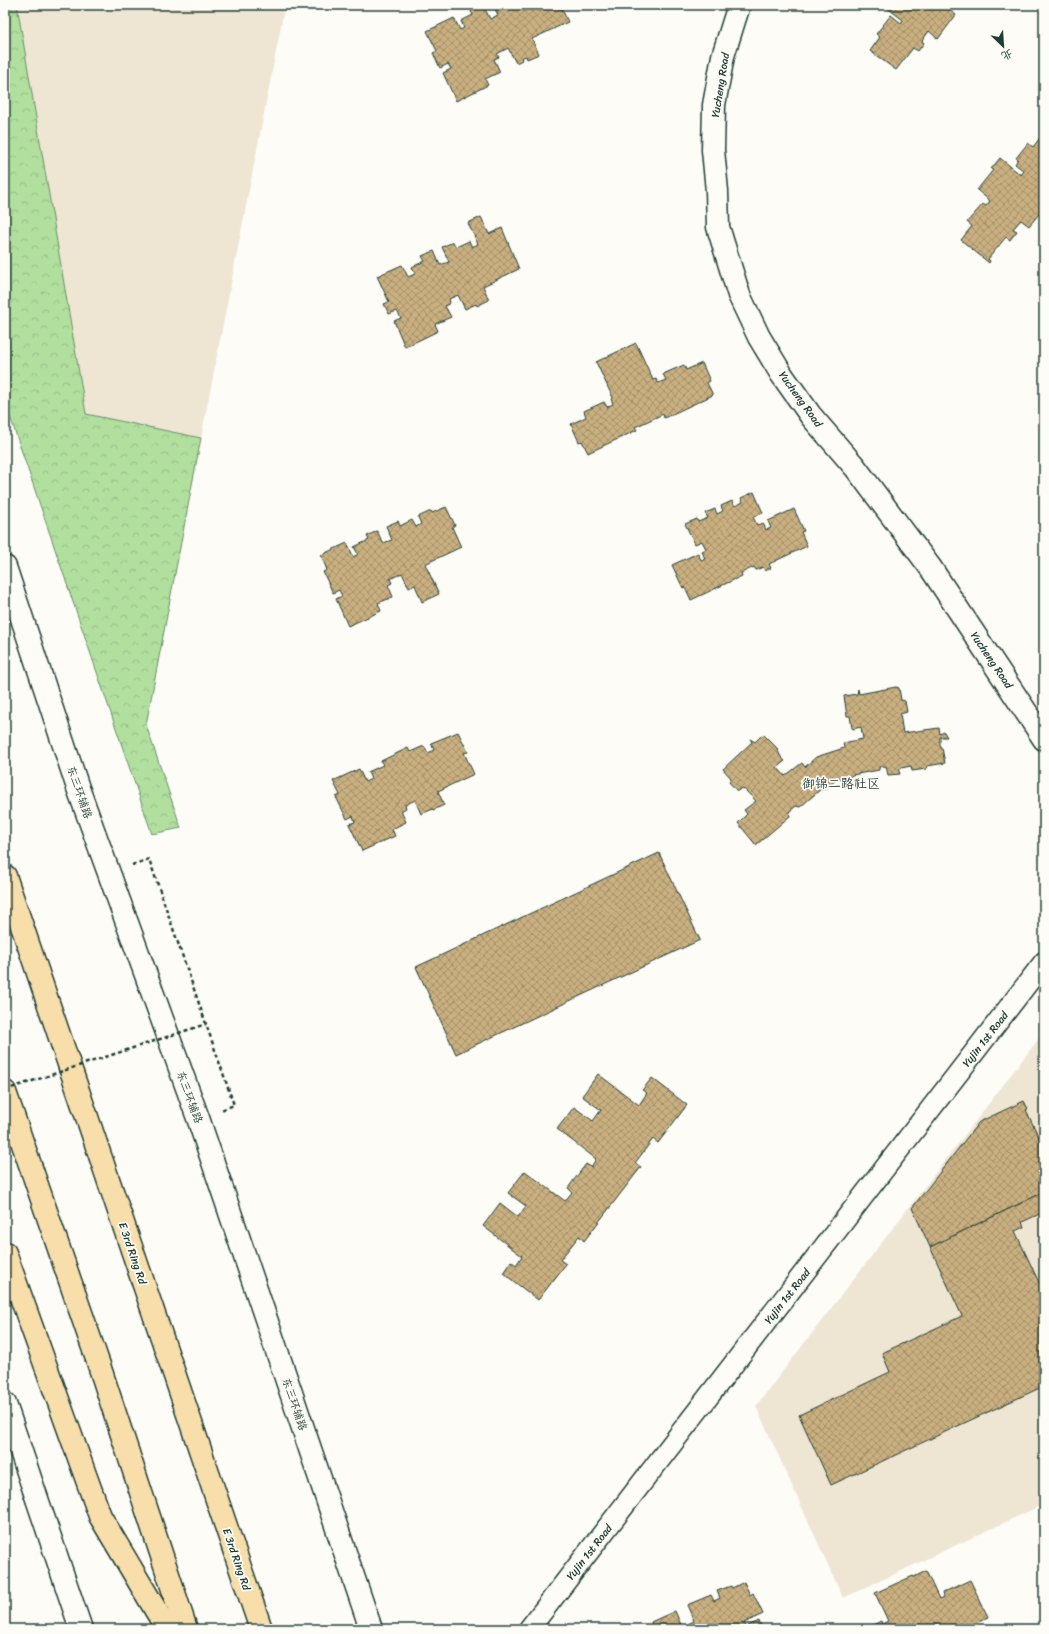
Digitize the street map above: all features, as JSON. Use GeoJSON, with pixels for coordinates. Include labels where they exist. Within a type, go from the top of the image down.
{"type":"FeatureCollection","features":[{"type":"Feature","properties":{"kind":"highway","name":"E 3rd Ring Rd"},"geometry":{"type":"LineString","coordinates":[[5,876],[261,1629]]}},
{"type":"Feature","properties":{"kind":"highway"},"geometry":{"type":"LineString","coordinates":[[5,1091],[99,1366],[186,1629]]}},
{"type":"Feature","properties":{"kind":"highway"},"geometry":{"type":"LineString","coordinates":[[5,1253],[100,1516],[166,1629]]}},
{"type":"Feature","properties":{"kind":"main road","name":"Yucheng Road"},"geometry":{"type":"LineString","coordinates":[[739,5],[723,56],[714,105],[713,150],[717,191],[718,227],[739,295],[759,337],[811,416],[855,467],[930,567],[1044,739]]}},
{"type":"Feature","properties":{"kind":"main road","name":"东三环辅路"},"geometry":{"type":"LineString","coordinates":[[5,567],[78,788],[198,1118],[371,1629]]}},
{"type":"Feature","properties":{"kind":"main road"},"geometry":{"type":"LineString","coordinates":[[5,1404],[81,1629]]}},
{"type":"Feature","properties":{"kind":"street","name":"Yujin 1st Road"},"geometry":{"type":"LineString","coordinates":[[529,1629],[1044,962]]}},
{"type":"Feature","properties":{"kind":"path"},"geometry":{"type":"LineString","coordinates":[[150,859],[234,1106]]}},
{"type":"Feature","properties":{"kind":"path"},"geometry":{"type":"LineString","coordinates":[[5,1091],[206,1024]]}},
{"type":"Feature","properties":{"kind":"shaded area"},"geometry":{"type":"Polygon","coordinates":[[[5,5],[285,5],[201,438],[86,414],[5,5]]]}},
{"type":"Feature","properties":{"kind":"shaded area"},"geometry":{"type":"Polygon","coordinates":[[[1044,1032],[1044,1504],[843,1598],[756,1406],[1044,1032]]]}},
{"type":"Feature","properties":{"kind":"green space"},"geometry":{"type":"Polygon","coordinates":[[[5,5],[17,5],[86,414],[201,438],[146,725],[181,828],[152,834],[5,402],[5,5]]]}},
{"type":"Feature","properties":{"kind":"building"},"geometry":{"type":"Polygon","coordinates":[[[483,5],[490,19],[498,15],[493,5],[560,5],[568,22],[532,39],[539,54],[527,59],[526,56],[521,58],[522,60],[516,63],[508,48],[497,54],[499,57],[494,59],[500,72],[485,79],[488,85],[456,101],[443,73],[451,69],[448,64],[440,68],[433,53],[437,51],[427,31],[454,18],[460,30],[464,28],[461,21],[473,15],[471,11],[483,5]]]}},
{"type":"Feature","properties":{"kind":"building"},"geometry":{"type":"Polygon","coordinates":[[[888,5],[949,5],[947,8],[956,15],[938,39],[929,31],[922,41],[924,43],[918,51],[913,48],[896,70],[870,51],[880,37],[876,34],[891,15],[901,23],[903,20],[886,7],[888,5]]]}},
{"type":"Feature","properties":{"kind":"building"},"geometry":{"type":"Polygon","coordinates":[[[1043,134],[1044,190],[1042,192],[1044,194],[1044,208],[1029,226],[1021,220],[1013,229],[1017,231],[1010,240],[1006,237],[988,259],[990,261],[989,263],[961,240],[972,226],[967,222],[983,204],[986,206],[990,201],[977,190],[993,170],[991,169],[1000,158],[1021,175],[1024,171],[1015,164],[1018,159],[1016,158],[1028,143],[1033,147],[1043,134]]]}},
{"type":"Feature","properties":{"kind":"building"},"geometry":{"type":"Polygon","coordinates":[[[481,217],[489,234],[502,228],[519,269],[483,286],[489,300],[477,306],[476,304],[465,309],[458,295],[449,299],[450,303],[445,306],[451,317],[435,324],[438,331],[405,347],[394,321],[401,318],[397,311],[389,314],[384,304],[389,302],[377,276],[402,265],[408,277],[415,274],[412,267],[425,261],[422,256],[434,251],[440,265],[449,262],[442,247],[453,242],[456,247],[469,241],[472,247],[478,244],[468,223],[481,217]]]}},
{"type":"Feature","properties":{"kind":"building"},"geometry":{"type":"Polygon","coordinates":[[[636,343],[653,380],[656,379],[658,383],[666,380],[663,374],[684,365],[686,370],[702,363],[710,381],[707,383],[713,395],[664,418],[663,414],[635,427],[637,430],[588,453],[582,441],[579,442],[571,424],[586,417],[584,411],[604,402],[607,407],[613,404],[611,399],[613,398],[596,362],[636,343]]]}},
{"type":"Feature","properties":{"kind":"building"},"geometry":{"type":"Polygon","coordinates":[[[754,492],[763,513],[753,517],[757,525],[763,523],[766,530],[771,528],[768,521],[794,509],[804,531],[801,532],[807,546],[769,564],[771,568],[765,571],[763,567],[756,570],[754,567],[741,573],[742,576],[691,600],[685,587],[683,588],[672,565],[698,553],[701,560],[705,559],[702,551],[706,549],[702,541],[695,544],[685,524],[697,519],[698,522],[708,518],[705,513],[715,509],[717,514],[723,511],[721,506],[732,501],[735,506],[743,502],[741,498],[754,492]]]}},
{"type":"Feature","properties":{"kind":"building"},"geometry":{"type":"Polygon","coordinates":[[[446,507],[455,525],[452,527],[461,547],[425,564],[439,594],[422,602],[415,585],[409,588],[402,573],[390,579],[392,583],[388,585],[393,597],[378,603],[381,611],[348,626],[336,599],[342,596],[339,590],[333,593],[323,572],[327,570],[321,555],[347,543],[353,557],[358,554],[354,547],[369,540],[367,536],[377,531],[383,543],[392,540],[386,526],[398,521],[400,526],[412,520],[416,527],[421,524],[418,517],[431,511],[432,513],[446,507]]]}},
{"type":"Feature","properties":{"kind":"building"},"geometry":{"type":"Polygon","coordinates":[[[896,687],[899,688],[901,700],[905,701],[907,712],[900,714],[903,733],[939,728],[940,734],[944,732],[947,737],[940,737],[940,746],[942,748],[945,763],[927,766],[926,769],[912,771],[911,766],[901,768],[899,771],[900,774],[888,775],[886,766],[879,767],[879,770],[852,775],[849,778],[836,780],[825,789],[821,789],[800,807],[796,806],[789,812],[790,816],[756,845],[738,823],[747,814],[744,810],[756,801],[743,788],[737,791],[729,782],[731,778],[723,769],[752,742],[750,739],[755,742],[763,734],[776,747],[781,757],[785,761],[777,767],[785,776],[802,763],[805,767],[816,757],[844,748],[843,743],[863,739],[861,727],[852,728],[850,716],[847,716],[844,696],[857,694],[858,689],[859,694],[896,687]]]}},
{"type":"Feature","properties":{"kind":"building"},"geometry":{"type":"Polygon","coordinates":[[[458,732],[468,752],[464,753],[474,774],[438,791],[444,805],[433,810],[421,814],[415,800],[405,805],[406,808],[401,811],[406,822],[392,829],[395,836],[362,851],[349,824],[355,822],[353,816],[347,819],[336,797],[340,795],[333,781],[359,769],[365,782],[371,779],[368,772],[383,765],[381,761],[408,748],[410,752],[424,746],[428,753],[434,750],[431,743],[458,732]]]}},
{"type":"Feature","properties":{"kind":"building"},"geometry":{"type":"Polygon","coordinates":[[[659,853],[700,940],[456,1054],[416,967],[659,853]]]}},
{"type":"Feature","properties":{"kind":"building"},"geometry":{"type":"Polygon","coordinates":[[[598,1074],[639,1105],[647,1093],[642,1090],[652,1078],[687,1105],[658,1143],[653,1139],[635,1163],[641,1167],[584,1241],[579,1236],[560,1260],[566,1264],[538,1300],[503,1273],[511,1261],[516,1265],[522,1256],[483,1226],[500,1203],[518,1217],[526,1206],[508,1193],[525,1171],[565,1201],[572,1192],[568,1188],[586,1164],[591,1167],[596,1159],[557,1129],[574,1107],[593,1121],[601,1110],[582,1096],[598,1074]]]}},
{"type":"Feature","properties":{"kind":"building"},"geometry":{"type":"Polygon","coordinates":[[[1024,1101],[1028,1109],[1026,1110],[1044,1148],[1044,1192],[930,1247],[912,1208],[979,1122],[1024,1101]]]}},
{"type":"Feature","properties":{"kind":"building"},"geometry":{"type":"Polygon","coordinates":[[[1044,1192],[1044,1212],[1022,1222],[1024,1227],[1015,1231],[1043,1291],[1044,1290],[1044,1386],[831,1485],[799,1415],[890,1372],[882,1353],[962,1316],[930,1247],[1044,1192]]]}},
{"type":"Feature","properties":{"kind":"building"},"geometry":{"type":"Polygon","coordinates":[[[926,1571],[939,1599],[943,1597],[942,1593],[970,1580],[988,1617],[963,1629],[865,1629],[881,1621],[882,1624],[888,1621],[875,1593],[926,1571]]]}},
{"type":"Feature","properties":{"kind":"building"},"geometry":{"type":"Polygon","coordinates":[[[744,1582],[750,1595],[753,1593],[763,1614],[744,1623],[746,1627],[759,1621],[762,1629],[653,1629],[651,1622],[675,1611],[682,1627],[694,1621],[687,1605],[711,1595],[714,1601],[720,1598],[717,1591],[731,1586],[732,1588],[744,1582]]]}},
{"type":"Feature","properties":{"kind":"district","name":"御锦二路社区"},"geometry":{"type":"Point","coordinates":[841,783]}}]}
